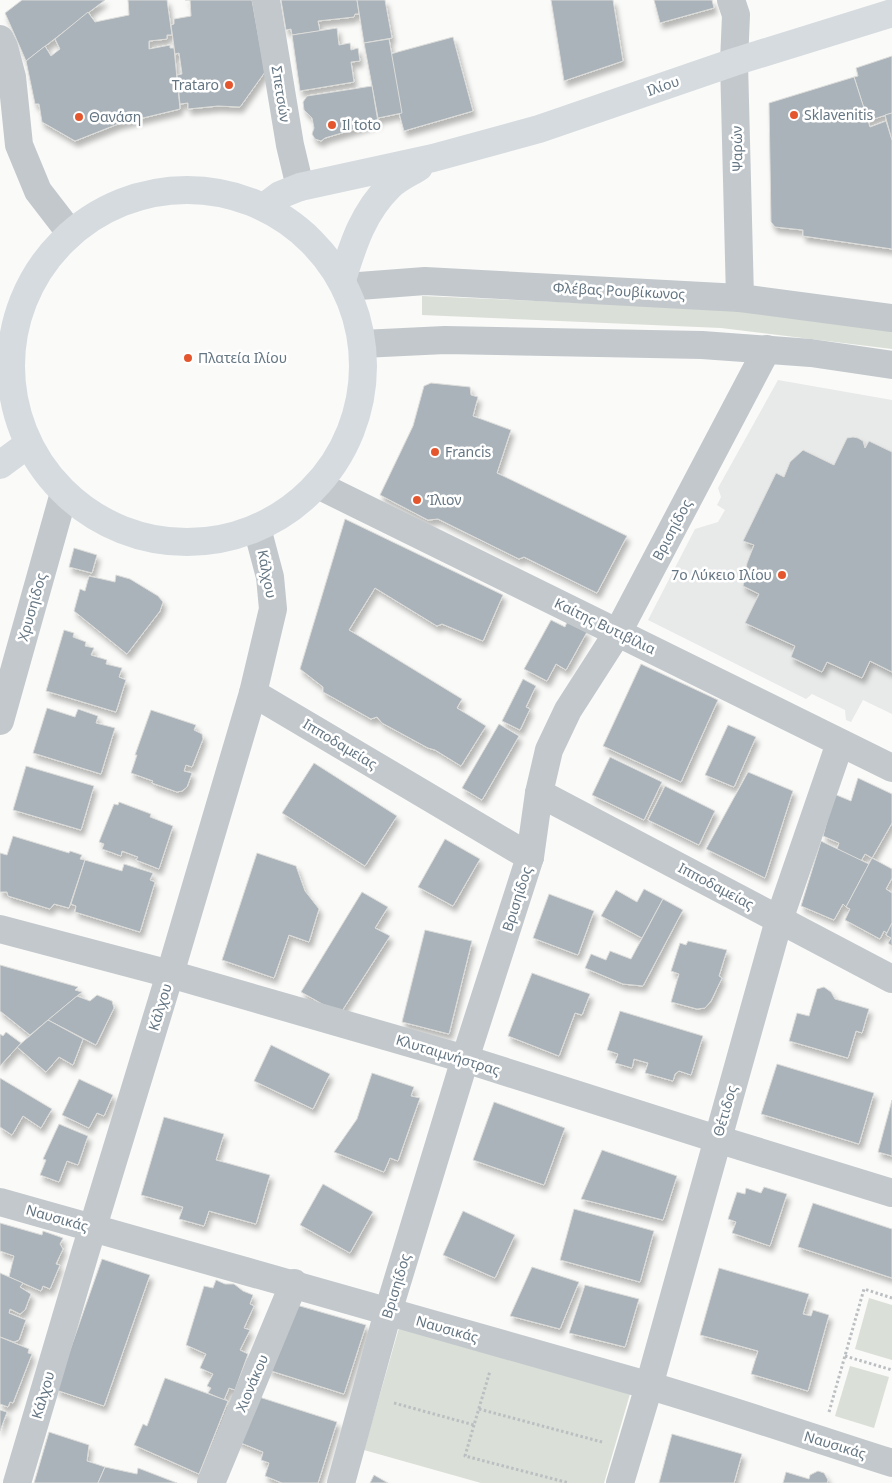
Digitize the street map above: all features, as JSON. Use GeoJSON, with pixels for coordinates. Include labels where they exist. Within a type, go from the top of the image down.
{"type":"FeatureCollection","features":[{"type":"Feature","properties":{"kind":"main road","name":"Ιλίου"},"geometry":{"type":"LineString","coordinates":[[264,207],[280,195],[300,187],[433,158],[539,129],[734,62],[892,13]]}},
{"type":"Feature","properties":{"kind":"main road","name":"Ιλίου"},"geometry":{"type":"LineString","coordinates":[[344,283],[358,230],[375,202],[391,185],[433,158]]}},
{"type":"Feature","properties":{"kind":"main road"},"geometry":{"type":"LineString","coordinates":[[196,190],[231,195],[264,207],[288,221],[311,240],[330,261],[344,283],[358,323],[364,369],[361,394],[356,419],[338,457],[318,485],[298,503],[276,518],[257,528],[213,541],[172,542],[133,534],[96,518],[64,493],[27,445],[13,395],[12,360],[16,326],[28,293],[45,263],[68,230],[128,200],[162,192],[196,190]]}},
{"type":"Feature","properties":{"kind":"main road"},"geometry":{"type":"LineString","coordinates":[[0,465],[27,445]]}},
{"type":"Feature","properties":{"kind":"street","name":"Σπετσών"},"geometry":{"type":"LineString","coordinates":[[266,0],[290,145],[300,187]]}},
{"type":"Feature","properties":{"kind":"street","name":"Ψαρών"},"geometry":{"type":"LineString","coordinates":[[731,0],[736,15],[734,62],[740,298]]}},
{"type":"Feature","properties":{"kind":"street"},"geometry":{"type":"LineString","coordinates":[[0,39],[12,77],[19,145],[38,191],[68,230]]}},
{"type":"Feature","properties":{"kind":"street","name":"Φλέβας Ρουβίκωνος"},"geometry":{"type":"LineString","coordinates":[[344,283],[425,282],[740,298],[892,318]]}},
{"type":"Feature","properties":{"kind":"street"},"geometry":{"type":"LineString","coordinates":[[362,344],[445,340],[702,345],[811,353],[892,365]]}},
{"type":"Feature","properties":{"kind":"street","name":"Βρισηίδος"},"geometry":{"type":"LineString","coordinates":[[341,1483],[388,1312],[465,1059],[530,857],[539,793],[549,750],[568,710],[618,632],[767,350]]}},
{"type":"Feature","properties":{"kind":"street","name":"Καίτης Βυτιβίλια"},"geometry":{"type":"LineString","coordinates":[[318,485],[892,768]]}},
{"type":"Feature","properties":{"kind":"street","name":"Χρυσηίδος"},"geometry":{"type":"LineString","coordinates":[[0,721],[64,493]]}},
{"type":"Feature","properties":{"kind":"street","name":"Κάλχου"},"geometry":{"type":"LineString","coordinates":[[17,1483],[253,693],[273,609],[270,577],[257,528]]}},
{"type":"Feature","properties":{"kind":"street","name":"Ιπποδαμείας"},"geometry":{"type":"LineString","coordinates":[[253,693],[530,857]]}},
{"type":"Feature","properties":{"kind":"street","name":"Θέτιδος"},"geometry":{"type":"LineString","coordinates":[[620,1483],[780,920],[840,743]]}},
{"type":"Feature","properties":{"kind":"street","name":"Ιπποδαμείας"},"geometry":{"type":"LineString","coordinates":[[539,793],[892,980]]}},
{"type":"Feature","properties":{"kind":"street","name":"Κλυταιμνήστρας"},"geometry":{"type":"LineString","coordinates":[[0,929],[170,974],[465,1059],[892,1192]]}},
{"type":"Feature","properties":{"kind":"street","name":"Ναυσικάς"},"geometry":{"type":"LineString","coordinates":[[0,1202],[294,1283],[498,1344],[649,1386],[892,1462]]}},
{"type":"Feature","properties":{"kind":"street","name":"Χιονάκου"},"geometry":{"type":"LineString","coordinates":[[211,1483],[294,1283]]}},
{"type":"Feature","properties":{"kind":"street"},"geometry":{"type":"LineString","coordinates":[[886,1483],[892,1462]]}},
{"type":"Feature","properties":{"kind":"path"},"geometry":{"type":"LineString","coordinates":[[820,1440],[864,1289],[892,1298]]}},
{"type":"Feature","properties":{"kind":"path"},"geometry":{"type":"LineString","coordinates":[[498,1344],[465,1456],[569,1483]]}},
{"type":"Feature","properties":{"kind":"path"},"geometry":{"type":"LineString","coordinates":[[844,1356],[892,1370]]}},
{"type":"Feature","properties":{"kind":"path"},"geometry":{"type":"LineString","coordinates":[[365,1395],[474,1424]]}},
{"type":"Feature","properties":{"kind":"path"},"geometry":{"type":"LineString","coordinates":[[479,1409],[630,1449]]}},
{"type":"Feature","properties":{"kind":"shaded area"},"geometry":{"type":"Polygon","coordinates":[[[422,296],[722,309],[892,330],[892,349],[721,328],[422,315],[422,296]]]}},
{"type":"Feature","properties":{"kind":"shaded area","name":"7ο Λύκειο Ιλίου"},"geometry":{"type":"Polygon","coordinates":[[[778,380],[892,400],[892,714],[863,700],[851,722],[846,720],[845,710],[812,694],[806,699],[648,620],[695,529],[718,522],[725,510],[717,505],[721,497],[718,488],[778,380]]]}},
{"type":"Feature","properties":{"kind":"shaded area"},"geometry":{"type":"Polygon","coordinates":[[[869,1298],[892,1305],[892,1360],[855,1349],[869,1298]]]}},
{"type":"Feature","properties":{"kind":"shaded area"},"geometry":{"type":"Polygon","coordinates":[[[399,1328],[630,1394],[604,1483],[481,1483],[364,1450],[399,1328]]]}},
{"type":"Feature","properties":{"kind":"shaded area"},"geometry":{"type":"Polygon","coordinates":[[[850,1366],[889,1377],[874,1428],[835,1416],[850,1366]]]}},
{"type":"Feature","properties":{"kind":"building"},"geometry":{"type":"Polygon","coordinates":[[[22,0],[105,0],[26,61],[5,13],[22,0]]]}},
{"type":"Feature","properties":{"kind":"building"},"geometry":{"type":"Polygon","coordinates":[[[128,0],[167,0],[172,35],[167,35],[167,39],[149,41],[149,49],[170,45],[170,48],[174,48],[180,109],[118,124],[75,141],[42,122],[39,104],[35,104],[26,61],[45,46],[51,56],[60,49],[55,39],[88,12],[95,22],[129,15],[128,0]]]}},
{"type":"Feature","properties":{"kind":"building"},"geometry":{"type":"Polygon","coordinates":[[[190,0],[252,0],[265,72],[240,107],[218,106],[188,109],[188,103],[180,104],[177,75],[182,74],[179,53],[175,54],[171,25],[174,24],[174,19],[191,16],[190,0]]]}},
{"type":"Feature","properties":{"kind":"building"},"geometry":{"type":"Polygon","coordinates":[[[281,0],[357,0],[359,14],[355,14],[354,17],[318,21],[320,31],[292,35],[291,29],[286,30],[281,0]]]}},
{"type":"Feature","properties":{"kind":"building"},"geometry":{"type":"Polygon","coordinates":[[[357,0],[385,0],[392,38],[364,43],[357,0]]]}},
{"type":"Feature","properties":{"kind":"building"},"geometry":{"type":"Polygon","coordinates":[[[551,0],[613,0],[623,61],[564,81],[551,0]]]}},
{"type":"Feature","properties":{"kind":"building"},"geometry":{"type":"Polygon","coordinates":[[[654,0],[712,0],[714,8],[660,23],[654,0]]]}},
{"type":"Feature","properties":{"kind":"building"},"geometry":{"type":"Polygon","coordinates":[[[337,28],[339,45],[350,43],[351,50],[358,48],[360,61],[351,62],[354,82],[300,91],[292,35],[337,28]]]}},
{"type":"Feature","properties":{"kind":"building"},"geometry":{"type":"Polygon","coordinates":[[[453,37],[473,111],[404,131],[383,56],[453,37]]]}},
{"type":"Feature","properties":{"kind":"building"},"geometry":{"type":"Polygon","coordinates":[[[389,39],[402,113],[378,118],[364,43],[389,39]]]}},
{"type":"Feature","properties":{"kind":"building"},"geometry":{"type":"Polygon","coordinates":[[[892,56],[892,113],[868,121],[854,77],[858,76],[856,68],[892,56]]]}},
{"type":"Feature","properties":{"kind":"building"},"geometry":{"type":"Polygon","coordinates":[[[854,77],[870,127],[886,121],[892,140],[892,249],[803,236],[803,230],[775,227],[771,222],[769,103],[854,77]]]}},
{"type":"Feature","properties":{"kind":"building"},"geometry":{"type":"Polygon","coordinates":[[[372,86],[378,122],[325,138],[321,141],[315,139],[312,134],[314,128],[312,118],[304,110],[303,102],[307,96],[372,86]]]}},
{"type":"Feature","properties":{"kind":"building"},"geometry":{"type":"Polygon","coordinates":[[[892,113],[892,140],[885,115],[892,113]]]}},
{"type":"Feature","properties":{"kind":"building"},"geometry":{"type":"Polygon","coordinates":[[[431,383],[470,387],[471,395],[478,397],[473,416],[511,430],[497,473],[627,536],[597,593],[524,557],[519,559],[438,519],[428,520],[380,495],[413,426],[424,386],[431,383]]]}},
{"type":"Feature","properties":{"kind":"building"},"geometry":{"type":"Polygon","coordinates":[[[853,437],[863,441],[865,448],[869,441],[892,452],[892,672],[870,661],[862,678],[827,662],[822,672],[791,657],[795,646],[745,623],[759,594],[743,586],[747,563],[754,545],[743,541],[776,473],[784,477],[790,462],[803,450],[834,465],[847,438],[853,437]]]}},
{"type":"Feature","properties":{"kind":"building"},"geometry":{"type":"Polygon","coordinates":[[[345,519],[503,595],[483,641],[442,624],[437,626],[375,588],[349,630],[462,699],[457,708],[486,726],[461,766],[435,750],[382,723],[377,717],[371,719],[323,692],[323,687],[300,669],[345,519]]]}},
{"type":"Feature","properties":{"kind":"building"},"geometry":{"type":"Polygon","coordinates":[[[74,548],[97,555],[92,573],[69,567],[74,548]]]}},
{"type":"Feature","properties":{"kind":"building"},"geometry":{"type":"Polygon","coordinates":[[[116,575],[130,579],[158,596],[163,602],[160,611],[127,654],[74,611],[80,589],[85,591],[89,576],[115,582],[116,575]]]}},
{"type":"Feature","properties":{"kind":"building"},"geometry":{"type":"Polygon","coordinates":[[[551,620],[565,627],[567,622],[587,632],[566,670],[556,664],[547,681],[524,669],[551,620]]]}},
{"type":"Feature","properties":{"kind":"building"},"geometry":{"type":"Polygon","coordinates":[[[64,630],[74,633],[73,637],[86,642],[85,646],[94,648],[91,655],[107,660],[106,664],[122,668],[119,677],[126,680],[116,712],[46,691],[64,630]]]}},
{"type":"Feature","properties":{"kind":"building"},"geometry":{"type":"Polygon","coordinates":[[[641,664],[718,700],[681,782],[603,746],[641,664]]]}},
{"type":"Feature","properties":{"kind":"building"},"geometry":{"type":"Polygon","coordinates":[[[523,679],[536,686],[526,707],[530,709],[520,730],[502,721],[523,679]]]}},
{"type":"Feature","properties":{"kind":"building"},"geometry":{"type":"Polygon","coordinates":[[[47,708],[75,717],[78,709],[98,716],[96,723],[115,728],[101,774],[33,753],[47,708]]]}},
{"type":"Feature","properties":{"kind":"building"},"geometry":{"type":"Polygon","coordinates":[[[151,710],[196,725],[194,730],[202,734],[203,739],[192,767],[186,765],[184,771],[192,773],[187,787],[182,791],[177,792],[131,773],[137,755],[135,755],[151,710]]]}},
{"type":"Feature","properties":{"kind":"building"},"geometry":{"type":"Polygon","coordinates":[[[499,724],[519,736],[482,800],[462,788],[499,724]]]}},
{"type":"Feature","properties":{"kind":"building"},"geometry":{"type":"Polygon","coordinates":[[[728,725],[756,737],[734,787],[705,775],[728,725]]]}},
{"type":"Feature","properties":{"kind":"building"},"geometry":{"type":"Polygon","coordinates":[[[610,757],[662,782],[644,820],[592,795],[610,757]]]}},
{"type":"Feature","properties":{"kind":"building"},"geometry":{"type":"Polygon","coordinates":[[[314,763],[397,816],[365,866],[282,813],[314,763]]]}},
{"type":"Feature","properties":{"kind":"building"},"geometry":{"type":"Polygon","coordinates":[[[26,766],[94,786],[81,830],[13,810],[26,766]]]}},
{"type":"Feature","properties":{"kind":"building"},"geometry":{"type":"Polygon","coordinates":[[[748,772],[793,791],[765,878],[706,849],[748,772]]]}},
{"type":"Feature","properties":{"kind":"building"},"geometry":{"type":"Polygon","coordinates":[[[858,778],[892,794],[892,823],[872,858],[865,854],[861,861],[837,849],[839,843],[823,836],[834,794],[851,801],[858,778]]]}},
{"type":"Feature","properties":{"kind":"building"},"geometry":{"type":"Polygon","coordinates":[[[665,786],[715,811],[699,845],[648,820],[665,786]]]}},
{"type":"Feature","properties":{"kind":"building"},"geometry":{"type":"Polygon","coordinates":[[[119,802],[151,814],[150,817],[173,826],[159,869],[136,860],[138,857],[122,851],[121,856],[102,849],[104,844],[99,842],[114,804],[118,805],[119,802]]]}},
{"type":"Feature","properties":{"kind":"building"},"geometry":{"type":"Polygon","coordinates":[[[13,836],[69,853],[70,851],[82,855],[80,859],[85,860],[69,908],[54,904],[50,909],[8,896],[7,892],[0,892],[0,853],[7,855],[13,836]]]}},
{"type":"Feature","properties":{"kind":"building"},"geometry":{"type":"Polygon","coordinates":[[[445,839],[480,859],[453,906],[418,887],[445,839]]]}},
{"type":"Feature","properties":{"kind":"building"},"geometry":{"type":"Polygon","coordinates":[[[821,841],[869,864],[846,907],[843,904],[834,920],[801,906],[821,841]]]}},
{"type":"Feature","properties":{"kind":"building"},"geometry":{"type":"Polygon","coordinates":[[[257,853],[296,866],[305,891],[319,909],[309,942],[289,935],[274,978],[222,960],[257,853]]]}},
{"type":"Feature","properties":{"kind":"building"},"geometry":{"type":"Polygon","coordinates":[[[872,858],[892,869],[892,878],[886,889],[892,893],[892,923],[887,933],[884,931],[880,939],[845,920],[850,909],[846,907],[872,858]]]}},
{"type":"Feature","properties":{"kind":"building"},"geometry":{"type":"Polygon","coordinates":[[[85,860],[122,871],[124,864],[153,873],[150,880],[155,882],[140,932],[75,912],[76,906],[71,904],[85,860]]]}},
{"type":"Feature","properties":{"kind":"building"},"geometry":{"type":"Polygon","coordinates":[[[644,889],[663,899],[642,938],[601,916],[616,890],[637,902],[644,889]]]}},
{"type":"Feature","properties":{"kind":"building"},"geometry":{"type":"Polygon","coordinates":[[[362,892],[388,907],[375,928],[390,936],[340,1014],[301,992],[362,892]]]}},
{"type":"Feature","properties":{"kind":"building"},"geometry":{"type":"Polygon","coordinates":[[[549,894],[594,911],[578,955],[533,938],[549,894]]]}},
{"type":"Feature","properties":{"kind":"building"},"geometry":{"type":"Polygon","coordinates":[[[663,899],[683,910],[643,986],[623,984],[585,968],[591,954],[606,960],[610,951],[631,959],[663,899]]]}},
{"type":"Feature","properties":{"kind":"building"},"geometry":{"type":"Polygon","coordinates":[[[892,923],[892,946],[888,943],[891,938],[886,935],[892,923]]]}},
{"type":"Feature","properties":{"kind":"building"},"geometry":{"type":"Polygon","coordinates":[[[425,930],[472,941],[449,1034],[402,1022],[425,930]]]}},
{"type":"Feature","properties":{"kind":"building"},"geometry":{"type":"Polygon","coordinates":[[[688,941],[727,950],[719,976],[722,978],[711,1001],[705,1008],[697,1009],[671,1002],[679,974],[671,971],[680,943],[686,945],[688,941]]]}},
{"type":"Feature","properties":{"kind":"building"},"geometry":{"type":"Polygon","coordinates":[[[0,965],[78,987],[75,990],[82,992],[30,1035],[0,1011],[0,965]]]}},
{"type":"Feature","properties":{"kind":"building"},"geometry":{"type":"Polygon","coordinates":[[[532,973],[590,994],[582,1015],[575,1013],[559,1056],[508,1036],[532,973]]]}},
{"type":"Feature","properties":{"kind":"building"},"geometry":{"type":"Polygon","coordinates":[[[824,987],[831,992],[835,999],[869,1009],[862,1033],[856,1031],[848,1058],[789,1041],[797,1013],[809,1016],[817,989],[824,987]]]}},
{"type":"Feature","properties":{"kind":"building"},"geometry":{"type":"Polygon","coordinates":[[[97,995],[112,1001],[114,1008],[96,1045],[48,1020],[77,996],[90,1001],[97,995]]]}},
{"type":"Feature","properties":{"kind":"building"},"geometry":{"type":"Polygon","coordinates":[[[620,1011],[703,1036],[691,1075],[679,1071],[675,1074],[673,1081],[645,1073],[648,1063],[634,1059],[632,1068],[615,1063],[618,1054],[607,1050],[620,1011]]]}},
{"type":"Feature","properties":{"kind":"building"},"geometry":{"type":"Polygon","coordinates":[[[48,1020],[83,1039],[73,1065],[59,1057],[46,1072],[17,1047],[48,1020]]]}},
{"type":"Feature","properties":{"kind":"building"},"geometry":{"type":"Polygon","coordinates":[[[6,1032],[21,1043],[0,1066],[0,1034],[3,1036],[6,1032]]]}},
{"type":"Feature","properties":{"kind":"building"},"geometry":{"type":"Polygon","coordinates":[[[271,1045],[330,1074],[313,1109],[254,1081],[271,1045]]]}},
{"type":"Feature","properties":{"kind":"building"},"geometry":{"type":"Polygon","coordinates":[[[777,1064],[874,1093],[859,1144],[761,1114],[777,1064]]]}},
{"type":"Feature","properties":{"kind":"building"},"geometry":{"type":"Polygon","coordinates":[[[372,1073],[414,1087],[411,1096],[420,1098],[398,1161],[390,1158],[384,1172],[334,1152],[357,1119],[372,1073]]]}},
{"type":"Feature","properties":{"kind":"building"},"geometry":{"type":"Polygon","coordinates":[[[0,1078],[52,1109],[41,1128],[23,1116],[12,1135],[0,1127],[0,1078]]]}},
{"type":"Feature","properties":{"kind":"building"},"geometry":{"type":"Polygon","coordinates":[[[79,1079],[113,1095],[104,1116],[97,1113],[89,1128],[62,1115],[79,1079]]]}},
{"type":"Feature","properties":{"kind":"building"},"geometry":{"type":"Polygon","coordinates":[[[892,1100],[892,1156],[878,1152],[892,1100]]]}},
{"type":"Feature","properties":{"kind":"building"},"geometry":{"type":"Polygon","coordinates":[[[494,1102],[565,1128],[544,1185],[473,1160],[494,1102]]]}},
{"type":"Feature","properties":{"kind":"building"},"geometry":{"type":"Polygon","coordinates":[[[164,1117],[224,1134],[216,1160],[270,1175],[256,1224],[209,1211],[204,1226],[179,1219],[183,1207],[141,1195],[164,1117]]]}},
{"type":"Feature","properties":{"kind":"building"},"geometry":{"type":"Polygon","coordinates":[[[59,1124],[88,1136],[78,1165],[67,1161],[59,1182],[40,1175],[46,1160],[43,1159],[59,1124]]]}},
{"type":"Feature","properties":{"kind":"building"},"geometry":{"type":"Polygon","coordinates":[[[602,1150],[677,1176],[663,1220],[581,1199],[602,1150]]]}},
{"type":"Feature","properties":{"kind":"building"},"geometry":{"type":"Polygon","coordinates":[[[323,1184],[373,1212],[350,1253],[300,1225],[323,1184]]]}},
{"type":"Feature","properties":{"kind":"building"},"geometry":{"type":"Polygon","coordinates":[[[764,1187],[787,1194],[770,1246],[732,1233],[736,1222],[728,1219],[737,1192],[745,1194],[746,1188],[761,1193],[764,1187]]]}},
{"type":"Feature","properties":{"kind":"building"},"geometry":{"type":"Polygon","coordinates":[[[813,1203],[892,1229],[892,1278],[798,1247],[813,1203]]]}},
{"type":"Feature","properties":{"kind":"building"},"geometry":{"type":"Polygon","coordinates":[[[574,1209],[654,1231],[640,1282],[560,1260],[574,1209]]]}},
{"type":"Feature","properties":{"kind":"building"},"geometry":{"type":"Polygon","coordinates":[[[463,1211],[515,1235],[495,1278],[443,1255],[463,1211]]]}},
{"type":"Feature","properties":{"kind":"building"},"geometry":{"type":"Polygon","coordinates":[[[0,1223],[42,1235],[43,1231],[63,1238],[60,1244],[63,1249],[56,1264],[60,1265],[50,1289],[43,1286],[41,1291],[9,1277],[14,1256],[0,1251],[0,1223]]]}},
{"type":"Feature","properties":{"kind":"building"},"geometry":{"type":"Polygon","coordinates":[[[102,1259],[150,1275],[104,1406],[56,1390],[102,1259]]]}},
{"type":"Feature","properties":{"kind":"building"},"geometry":{"type":"Polygon","coordinates":[[[532,1267],[579,1282],[560,1329],[510,1316],[532,1267]]]}},
{"type":"Feature","properties":{"kind":"building"},"geometry":{"type":"Polygon","coordinates":[[[719,1268],[809,1294],[803,1314],[811,1316],[813,1310],[829,1315],[808,1391],[751,1374],[758,1351],[700,1335],[719,1268]]]}},
{"type":"Feature","properties":{"kind":"building"},"geometry":{"type":"Polygon","coordinates":[[[0,1273],[23,1283],[20,1287],[31,1294],[25,1310],[20,1314],[10,1309],[9,1313],[26,1320],[19,1340],[14,1342],[0,1337],[0,1273]]]}},
{"type":"Feature","properties":{"kind":"building"},"geometry":{"type":"Polygon","coordinates":[[[216,1280],[225,1284],[234,1284],[243,1291],[253,1295],[250,1304],[254,1306],[244,1328],[250,1330],[240,1350],[248,1354],[235,1390],[229,1388],[224,1400],[208,1393],[211,1388],[207,1386],[213,1374],[200,1368],[206,1354],[186,1345],[204,1286],[213,1288],[216,1280]]]}},
{"type":"Feature","properties":{"kind":"building"},"geometry":{"type":"Polygon","coordinates":[[[585,1285],[639,1299],[625,1347],[569,1333],[585,1285]]]}},
{"type":"Feature","properties":{"kind":"building"},"geometry":{"type":"Polygon","coordinates":[[[293,1304],[366,1325],[344,1394],[268,1370],[293,1304]]]}},
{"type":"Feature","properties":{"kind":"building"},"geometry":{"type":"Polygon","coordinates":[[[0,1337],[29,1349],[28,1353],[32,1354],[13,1403],[10,1402],[8,1407],[0,1404],[0,1337]]]}},
{"type":"Feature","properties":{"kind":"building"},"geometry":{"type":"Polygon","coordinates":[[[165,1378],[228,1401],[199,1474],[134,1445],[143,1424],[147,1426],[165,1378]]]}},
{"type":"Feature","properties":{"kind":"building"},"geometry":{"type":"Polygon","coordinates":[[[256,1396],[337,1422],[318,1483],[282,1483],[265,1476],[269,1463],[261,1460],[263,1452],[236,1441],[256,1396]]]}},
{"type":"Feature","properties":{"kind":"building"},"geometry":{"type":"Polygon","coordinates":[[[0,1410],[7,1412],[0,1431],[0,1410]]]}},
{"type":"Feature","properties":{"kind":"building"},"geometry":{"type":"Polygon","coordinates":[[[49,1432],[89,1445],[87,1461],[105,1467],[98,1483],[34,1483],[49,1432]]]}},
{"type":"Feature","properties":{"kind":"building"},"geometry":{"type":"Polygon","coordinates":[[[672,1434],[742,1454],[734,1483],[659,1483],[672,1434]]]}},
{"type":"Feature","properties":{"kind":"building"},"geometry":{"type":"Polygon","coordinates":[[[105,1467],[137,1474],[138,1468],[177,1483],[98,1483],[105,1467]]]}},
{"type":"Feature","properties":{"kind":"building"},"geometry":{"type":"Polygon","coordinates":[[[818,1471],[824,1473],[828,1480],[827,1483],[783,1483],[786,1472],[809,1479],[810,1475],[818,1471]]]}},
{"type":"Feature","properties":{"kind":"building"},"geometry":{"type":"Polygon","coordinates":[[[374,1475],[388,1483],[370,1483],[374,1475]]]}},
{"type":"Feature","properties":{"kind":"place","name":"Trataro"},"geometry":{"type":"Point","coordinates":[229,85]}},
{"type":"Feature","properties":{"kind":"place","name":"Sklavenitis"},"geometry":{"type":"Point","coordinates":[794,115]}},
{"type":"Feature","properties":{"kind":"place","name":"Θανάση"},"geometry":{"type":"Point","coordinates":[79,117]}},
{"type":"Feature","properties":{"kind":"place","name":"Il toto"},"geometry":{"type":"Point","coordinates":[332,125]}},
{"type":"Feature","properties":{"kind":"place","name":"Πλατεία Ιλίου"},"geometry":{"type":"Point","coordinates":[188,358]}},
{"type":"Feature","properties":{"kind":"place","name":"Francis"},"geometry":{"type":"Point","coordinates":[435,452]}},
{"type":"Feature","properties":{"kind":"place","name":"Ίλιον"},"geometry":{"type":"Point","coordinates":[417,500]}},
{"type":"Feature","properties":{"kind":"place","name":"7ο Λύκειο Ιλίου"},"geometry":{"type":"Point","coordinates":[782,575]}}]}
